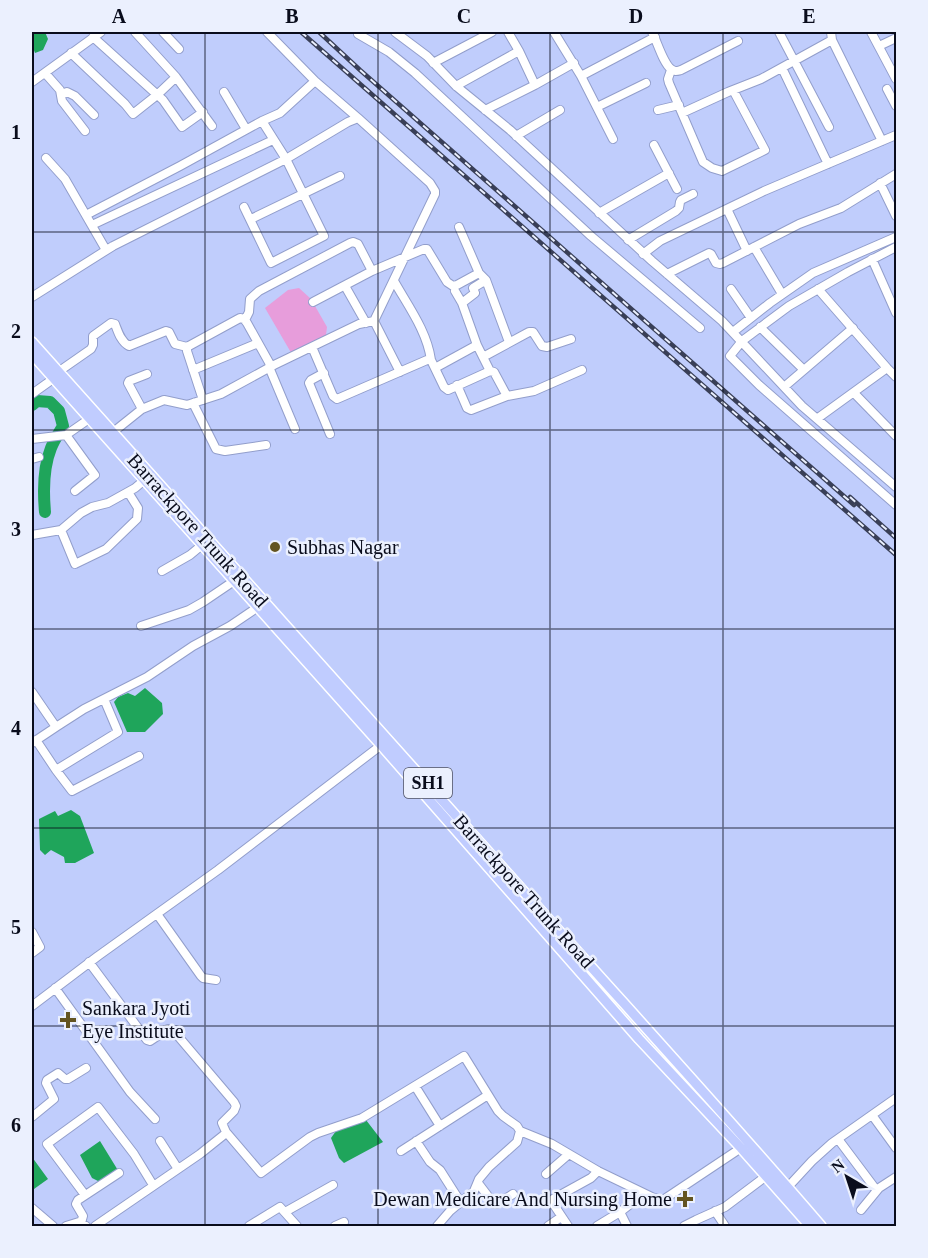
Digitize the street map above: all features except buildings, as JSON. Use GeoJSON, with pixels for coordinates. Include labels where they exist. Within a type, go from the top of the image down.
{"type":"FeatureCollection","features":[{"type":"Feature","properties":{"kind":"main road","name":"Barrackpore Trunk Road"},"geometry":{"type":"LineString","coordinates":[[32,342],[89,419],[253,591],[639,1038],[741,1148],[810,1227]]}},
{"type":"Feature","properties":{"kind":"main road","name":"Barrackpore Trunk Road"},"geometry":{"type":"LineString","coordinates":[[32,354],[56,375],[112,433],[234,581],[385,742],[720,1109],[821,1227]]}},
{"type":"Feature","properties":{"kind":"street"},"geometry":{"type":"LineString","coordinates":[[135,32],[176,77],[212,126]]}},
{"type":"Feature","properties":{"kind":"street"},"geometry":{"type":"LineString","coordinates":[[163,32],[179,49]]}},
{"type":"Feature","properties":{"kind":"street"},"geometry":{"type":"LineString","coordinates":[[112,433],[142,409],[164,400],[187,405],[221,394],[312,346],[359,324],[370,322],[394,281],[434,198],[435,191],[430,183],[315,81],[267,32]]}},
{"type":"Feature","properties":{"kind":"street"},"geometry":{"type":"LineString","coordinates":[[358,32],[389,52],[415,73],[591,236],[700,328]]}},
{"type":"Feature","properties":{"kind":"street"},"geometry":{"type":"LineString","coordinates":[[395,32],[428,56],[456,86],[516,136],[628,240],[722,321],[802,406],[897,487]]}},
{"type":"Feature","properties":{"kind":"street"},"geometry":{"type":"LineString","coordinates":[[433,63],[492,32]]}},
{"type":"Feature","properties":{"kind":"street"},"geometry":{"type":"LineString","coordinates":[[508,32],[535,85]]}},
{"type":"Feature","properties":{"kind":"street"},"geometry":{"type":"LineString","coordinates":[[554,32],[574,63],[613,138]]}},
{"type":"Feature","properties":{"kind":"street"},"geometry":{"type":"LineString","coordinates":[[779,32],[829,127]]}},
{"type":"Feature","properties":{"kind":"street"},"geometry":{"type":"LineString","coordinates":[[871,32],[897,79]]}},
{"type":"Feature","properties":{"kind":"street"},"geometry":{"type":"LineString","coordinates":[[32,82],[97,34],[157,95],[182,127],[203,112]]}},
{"type":"Feature","properties":{"kind":"street"},"geometry":{"type":"LineString","coordinates":[[581,76],[653,34],[671,70],[668,79],[703,162],[722,171],[765,150],[733,90]]}},
{"type":"Feature","properties":{"kind":"street"},"geometry":{"type":"LineString","coordinates":[[658,110],[680,109],[733,90],[782,68],[834,35],[882,141]]}},
{"type":"Feature","properties":{"kind":"street"},"geometry":{"type":"LineString","coordinates":[[879,46],[897,38]]}},
{"type":"Feature","properties":{"kind":"street"},"geometry":{"type":"LineString","coordinates":[[671,70],[681,70],[738,41]]}},
{"type":"Feature","properties":{"kind":"street"},"geometry":{"type":"LineString","coordinates":[[456,86],[519,51]]}},
{"type":"Feature","properties":{"kind":"street"},"geometry":{"type":"LineString","coordinates":[[71,53],[133,114],[176,77]]}},
{"type":"Feature","properties":{"kind":"street"},"geometry":{"type":"LineString","coordinates":[[485,110],[574,63]]}},
{"type":"Feature","properties":{"kind":"street"},"geometry":{"type":"LineString","coordinates":[[782,68],[828,164]]}},
{"type":"Feature","properties":{"kind":"street"},"geometry":{"type":"LineString","coordinates":[[45,73],[60,90],[62,102],[85,131]]}},
{"type":"Feature","properties":{"kind":"street"},"geometry":{"type":"LineString","coordinates":[[86,215],[280,113],[315,81]]}},
{"type":"Feature","properties":{"kind":"street"},"geometry":{"type":"LineString","coordinates":[[597,107],[646,82]]}},
{"type":"Feature","properties":{"kind":"street"},"geometry":{"type":"LineString","coordinates":[[887,89],[897,106]]}},
{"type":"Feature","properties":{"kind":"street"},"geometry":{"type":"LineString","coordinates":[[61,94],[67,92],[75,96],[94,115]]}},
{"type":"Feature","properties":{"kind":"street"},"geometry":{"type":"LineString","coordinates":[[224,92],[246,129]]}},
{"type":"Feature","properties":{"kind":"street"},"geometry":{"type":"LineString","coordinates":[[516,136],[560,110]]}},
{"type":"Feature","properties":{"kind":"street"},"geometry":{"type":"LineString","coordinates":[[32,297],[106,250],[286,159],[358,118]]}},
{"type":"Feature","properties":{"kind":"street"},"geometry":{"type":"LineString","coordinates":[[244,207],[271,264],[324,236],[286,159],[262,121]]}},
{"type":"Feature","properties":{"kind":"street"},"geometry":{"type":"LineString","coordinates":[[644,254],[660,241],[764,191],[897,135]]}},
{"type":"Feature","properties":{"kind":"street"},"geometry":{"type":"LineString","coordinates":[[92,225],[273,140]]}},
{"type":"Feature","properties":{"kind":"street"},"geometry":{"type":"LineString","coordinates":[[654,145],[677,189]]}},
{"type":"Feature","properties":{"kind":"street"},"geometry":{"type":"LineString","coordinates":[[46,158],[65,178],[106,250]]}},
{"type":"Feature","properties":{"kind":"street"},"geometry":{"type":"LineString","coordinates":[[599,213],[669,173]]}},
{"type":"Feature","properties":{"kind":"street"},"geometry":{"type":"LineString","coordinates":[[667,274],[709,253],[716,263],[720,264],[799,224],[841,207],[897,174]]}},
{"type":"Feature","properties":{"kind":"street"},"geometry":{"type":"LineString","coordinates":[[251,219],[340,176]]}},
{"type":"Feature","properties":{"kind":"street"},"geometry":{"type":"LineString","coordinates":[[880,183],[897,216]]}},
{"type":"Feature","properties":{"kind":"street"},"geometry":{"type":"LineString","coordinates":[[628,240],[676,211],[681,200],[693,194]]}},
{"type":"Feature","properties":{"kind":"street"},"geometry":{"type":"LineString","coordinates":[[727,209],[782,294]]}},
{"type":"Feature","properties":{"kind":"street"},"geometry":{"type":"LineString","coordinates":[[459,227],[479,273],[486,280],[509,342]]}},
{"type":"Feature","properties":{"kind":"street"},"geometry":{"type":"LineString","coordinates":[[733,332],[813,273],[897,237]]}},
{"type":"Feature","properties":{"kind":"street"},"geometry":{"type":"LineString","coordinates":[[245,320],[249,312],[250,299],[259,291],[350,243],[357,244],[372,271]]}},
{"type":"Feature","properties":{"kind":"street"},"geometry":{"type":"LineString","coordinates":[[897,247],[789,306],[742,341],[730,356],[759,385],[897,505]]}},
{"type":"Feature","properties":{"kind":"street"},"geometry":{"type":"LineString","coordinates":[[313,302],[372,271],[420,250],[427,249],[447,282],[453,286],[479,273]]}},
{"type":"Feature","properties":{"kind":"street"},"geometry":{"type":"LineString","coordinates":[[872,259],[897,314]]}},
{"type":"Feature","properties":{"kind":"street"},"geometry":{"type":"LineString","coordinates":[[462,303],[475,293],[473,288],[486,280]]}},
{"type":"Feature","properties":{"kind":"street"},"geometry":{"type":"LineString","coordinates":[[394,281],[424,333],[431,360],[444,387],[448,390],[490,371]]}},
{"type":"Feature","properties":{"kind":"street"},"geometry":{"type":"LineString","coordinates":[[345,286],[400,372]]}},
{"type":"Feature","properties":{"kind":"street"},"geometry":{"type":"LineString","coordinates":[[731,289],[751,318]]}},
{"type":"Feature","properties":{"kind":"street"},"geometry":{"type":"LineString","coordinates":[[818,289],[897,377]]}},
{"type":"Feature","properties":{"kind":"street"},"geometry":{"type":"LineString","coordinates":[[455,291],[462,303],[477,345],[490,371],[494,372],[507,396]]}},
{"type":"Feature","properties":{"kind":"street"},"geometry":{"type":"LineString","coordinates":[[32,393],[91,349],[93,336],[112,323],[115,324],[126,345],[129,346],[166,331],[169,332],[175,344],[187,347],[240,318],[245,320],[270,367],[295,429]]}},
{"type":"Feature","properties":{"kind":"street"},"geometry":{"type":"LineString","coordinates":[[760,327],[804,370]]}},
{"type":"Feature","properties":{"kind":"street"},"geometry":{"type":"LineString","coordinates":[[784,387],[853,328]]}},
{"type":"Feature","properties":{"kind":"street"},"geometry":{"type":"LineString","coordinates":[[483,357],[529,332],[533,332],[542,346],[547,347],[571,339]]}},
{"type":"Feature","properties":{"kind":"street"},"geometry":{"type":"LineString","coordinates":[[193,370],[258,343]]}},
{"type":"Feature","properties":{"kind":"street"},"geometry":{"type":"LineString","coordinates":[[435,368],[477,345]]}},
{"type":"Feature","properties":{"kind":"street"},"geometry":{"type":"LineString","coordinates":[[312,346],[333,396],[337,399],[431,360]]}},
{"type":"Feature","properties":{"kind":"street"},"geometry":{"type":"LineString","coordinates":[[187,347],[203,400]]}},
{"type":"Feature","properties":{"kind":"street"},"geometry":{"type":"LineString","coordinates":[[818,418],[887,368]]}},
{"type":"Feature","properties":{"kind":"street"},"geometry":{"type":"LineString","coordinates":[[457,386],[468,409],[471,410],[507,396],[534,391],[582,370]]}},
{"type":"Feature","properties":{"kind":"street"},"geometry":{"type":"LineString","coordinates":[[324,373],[309,383],[330,434]]}},
{"type":"Feature","properties":{"kind":"street"},"geometry":{"type":"LineString","coordinates":[[142,409],[128,383],[147,374]]}},
{"type":"Feature","properties":{"kind":"street"},"geometry":{"type":"LineString","coordinates":[[854,393],[897,436]]}},
{"type":"Feature","properties":{"kind":"street"},"geometry":{"type":"LineString","coordinates":[[194,403],[216,449],[225,451],[266,445]]}},
{"type":"Feature","properties":{"kind":"street"},"geometry":{"type":"LineString","coordinates":[[32,439],[62,435],[89,419]]}},
{"type":"Feature","properties":{"kind":"street"},"geometry":{"type":"LineString","coordinates":[[62,435],[95,475],[75,491]]}},
{"type":"Feature","properties":{"kind":"street"},"geometry":{"type":"LineString","coordinates":[[32,535],[61,530],[81,513],[92,507],[108,503],[147,478]]}},
{"type":"Feature","properties":{"kind":"street"},"geometry":{"type":"LineString","coordinates":[[61,530],[75,564],[106,549],[137,519],[138,508],[128,492]]}},
{"type":"Feature","properties":{"kind":"street"},"geometry":{"type":"LineString","coordinates":[[162,571],[190,555],[202,545]]}},
{"type":"Feature","properties":{"kind":"street"},"geometry":{"type":"LineString","coordinates":[[141,626],[189,610],[234,581]]}},
{"type":"Feature","properties":{"kind":"street"},"geometry":{"type":"LineString","coordinates":[[139,756],[74,791],[34,742],[84,709],[147,677],[258,607]]}},
{"type":"Feature","properties":{"kind":"street"},"geometry":{"type":"LineString","coordinates":[[32,693],[56,727]]}},
{"type":"Feature","properties":{"kind":"street"},"geometry":{"type":"LineString","coordinates":[[56,770],[118,732],[104,699]]}},
{"type":"Feature","properties":{"kind":"street"},"geometry":{"type":"LineString","coordinates":[[32,1006],[88,962],[218,870],[385,742]]}},
{"type":"Feature","properties":{"kind":"street"},"geometry":{"type":"LineString","coordinates":[[157,914],[201,976],[216,980]]}},
{"type":"Feature","properties":{"kind":"street"},"geometry":{"type":"LineString","coordinates":[[32,932],[40,947],[32,953]]}},
{"type":"Feature","properties":{"kind":"street"},"geometry":{"type":"LineString","coordinates":[[88,962],[148,1041],[172,1029],[234,1102],[235,1110],[222,1123],[226,1132],[261,1173],[310,1137],[362,1118],[464,1056],[503,1116],[520,1131],[552,1144],[598,1171],[654,1198],[663,1200],[741,1148]]}},
{"type":"Feature","properties":{"kind":"street"},"geometry":{"type":"LineString","coordinates":[[56,988],[130,1092],[155,1119]]}},
{"type":"Feature","properties":{"kind":"street"},"geometry":{"type":"LineString","coordinates":[[32,1117],[54,1100],[46,1083],[47,1080],[58,1073],[68,1079],[86,1068]]}},
{"type":"Feature","properties":{"kind":"street"},"geometry":{"type":"LineString","coordinates":[[415,1086],[440,1126]]}},
{"type":"Feature","properties":{"kind":"street"},"geometry":{"type":"LineString","coordinates":[[401,1151],[488,1095]]}},
{"type":"Feature","properties":{"kind":"street"},"geometry":{"type":"LineString","coordinates":[[787,1188],[812,1161],[838,1139],[897,1098]]}},
{"type":"Feature","properties":{"kind":"street"},"geometry":{"type":"LineString","coordinates":[[85,1195],[47,1144],[98,1107],[134,1154],[153,1185]]}},
{"type":"Feature","properties":{"kind":"street"},"geometry":{"type":"LineString","coordinates":[[872,1115],[897,1148]]}},
{"type":"Feature","properties":{"kind":"street"},"geometry":{"type":"LineString","coordinates":[[437,1227],[474,1191],[479,1179],[489,1167],[518,1142],[520,1131]]}},
{"type":"Feature","properties":{"kind":"street"},"geometry":{"type":"LineString","coordinates":[[95,1227],[212,1145],[226,1132]]}},
{"type":"Feature","properties":{"kind":"street"},"geometry":{"type":"LineString","coordinates":[[838,1139],[869,1181],[877,1189],[879,1188]]}},
{"type":"Feature","properties":{"kind":"street"},"geometry":{"type":"LineString","coordinates":[[160,1141],[178,1169]]}},
{"type":"Feature","properties":{"kind":"street"},"geometry":{"type":"LineString","coordinates":[[416,1141],[430,1162],[440,1170],[461,1203]]}},
{"type":"Feature","properties":{"kind":"street"},"geometry":{"type":"LineString","coordinates":[[546,1174],[569,1154]]}},
{"type":"Feature","properties":{"kind":"street"},"geometry":{"type":"LineString","coordinates":[[568,1227],[552,1202],[553,1199],[591,1178],[598,1171]]}},
{"type":"Feature","properties":{"kind":"street"},"geometry":{"type":"LineString","coordinates":[[66,1227],[83,1225],[83,1216],[76,1202],[119,1173]]}},
{"type":"Feature","properties":{"kind":"street"},"geometry":{"type":"LineString","coordinates":[[684,1227],[725,1207],[765,1177]]}},
{"type":"Feature","properties":{"kind":"street"},"geometry":{"type":"LineString","coordinates":[[478,1182],[494,1204],[513,1194]]}},
{"type":"Feature","properties":{"kind":"street"},"geometry":{"type":"LineString","coordinates":[[861,1210],[879,1188],[895,1182]]}},
{"type":"Feature","properties":{"kind":"street"},"geometry":{"type":"LineString","coordinates":[[285,1212],[333,1185]]}},
{"type":"Feature","properties":{"kind":"street"},"geometry":{"type":"LineString","coordinates":[[597,1227],[643,1194]]}},
{"type":"Feature","properties":{"kind":"street"},"geometry":{"type":"LineString","coordinates":[[249,1227],[279,1207],[297,1227]]}},
{"type":"Feature","properties":{"kind":"street"},"geometry":{"type":"LineString","coordinates":[[32,1208],[53,1227]]}},
{"type":"Feature","properties":{"kind":"street"},"geometry":{"type":"LineString","coordinates":[[715,1211],[724,1227]]}},
{"type":"Feature","properties":{"kind":"street"},"geometry":{"type":"LineString","coordinates":[[620,1212],[627,1227]]}},
{"type":"Feature","properties":{"kind":"street"},"geometry":{"type":"LineString","coordinates":[[548,1227],[561,1217]]}},
{"type":"Feature","properties":{"kind":"street"},"geometry":{"type":"LineString","coordinates":[[335,1227],[344,1222]]}},
{"type":"Feature","properties":{"kind":"shaded area"},"geometry":{"type":"Polygon","coordinates":[[[32,32],[45,32],[48,39],[43,50],[35,53],[32,45],[32,32]]]}},
{"type":"Feature","properties":{"kind":"shaded area"},"geometry":{"type":"Polygon","coordinates":[[[299,288],[311,299],[327,327],[326,335],[293,356],[265,308],[288,290],[299,288]]]}},
{"type":"Feature","properties":{"kind":"shaded area"},"geometry":{"type":"Polygon","coordinates":[[[145,688],[162,703],[163,714],[145,732],[127,732],[114,702],[118,697],[128,693],[135,696],[145,688]]]}},
{"type":"Feature","properties":{"kind":"shaded area"},"geometry":{"type":"Polygon","coordinates":[[[71,810],[80,816],[94,853],[75,863],[65,863],[64,857],[51,850],[45,855],[40,850],[39,819],[55,811],[58,816],[71,810]]]}},
{"type":"Feature","properties":{"kind":"shaded area"},"geometry":{"type":"Polygon","coordinates":[[[366,1120],[383,1142],[344,1163],[339,1158],[331,1138],[336,1131],[366,1120]]]}},
{"type":"Feature","properties":{"kind":"shaded area"},"geometry":{"type":"Polygon","coordinates":[[[100,1141],[119,1172],[100,1182],[92,1178],[80,1155],[100,1141]]]}},
{"type":"Feature","properties":{"kind":"shaded area"},"geometry":{"type":"Polygon","coordinates":[[[32,1157],[48,1179],[34,1189],[32,1185],[32,1157]]]}},
{"type":"Feature","properties":{"kind":"waterway"},"geometry":{"type":"LineString","coordinates":[[32,405],[37,401],[50,402],[59,411],[63,426],[52,445],[46,463],[45,512]]}},
{"type":"Feature","properties":{"kind":"railway"},"geometry":{"type":"LineString","coordinates":[[301,32],[896,555]]}},
{"type":"Feature","properties":{"kind":"railway"},"geometry":{"type":"LineString","coordinates":[[319,32],[854,505]]}},
{"type":"Feature","properties":{"kind":"railway"},"geometry":{"type":"LineString","coordinates":[[850,497],[896,538]]}},
{"type":"Feature","properties":{"kind":"place","name":"Subhas Nagar"},"geometry":{"type":"Point","coordinates":[275,547]}},
{"type":"Feature","properties":{"kind":"place","name":"Sankara Jyoti Eye Institute"},"geometry":{"type":"Point","coordinates":[68,1020]}},
{"type":"Feature","properties":{"kind":"place","name":"Dewan Medicare And Nursing Home"},"geometry":{"type":"Point","coordinates":[685,1199]}}]}
